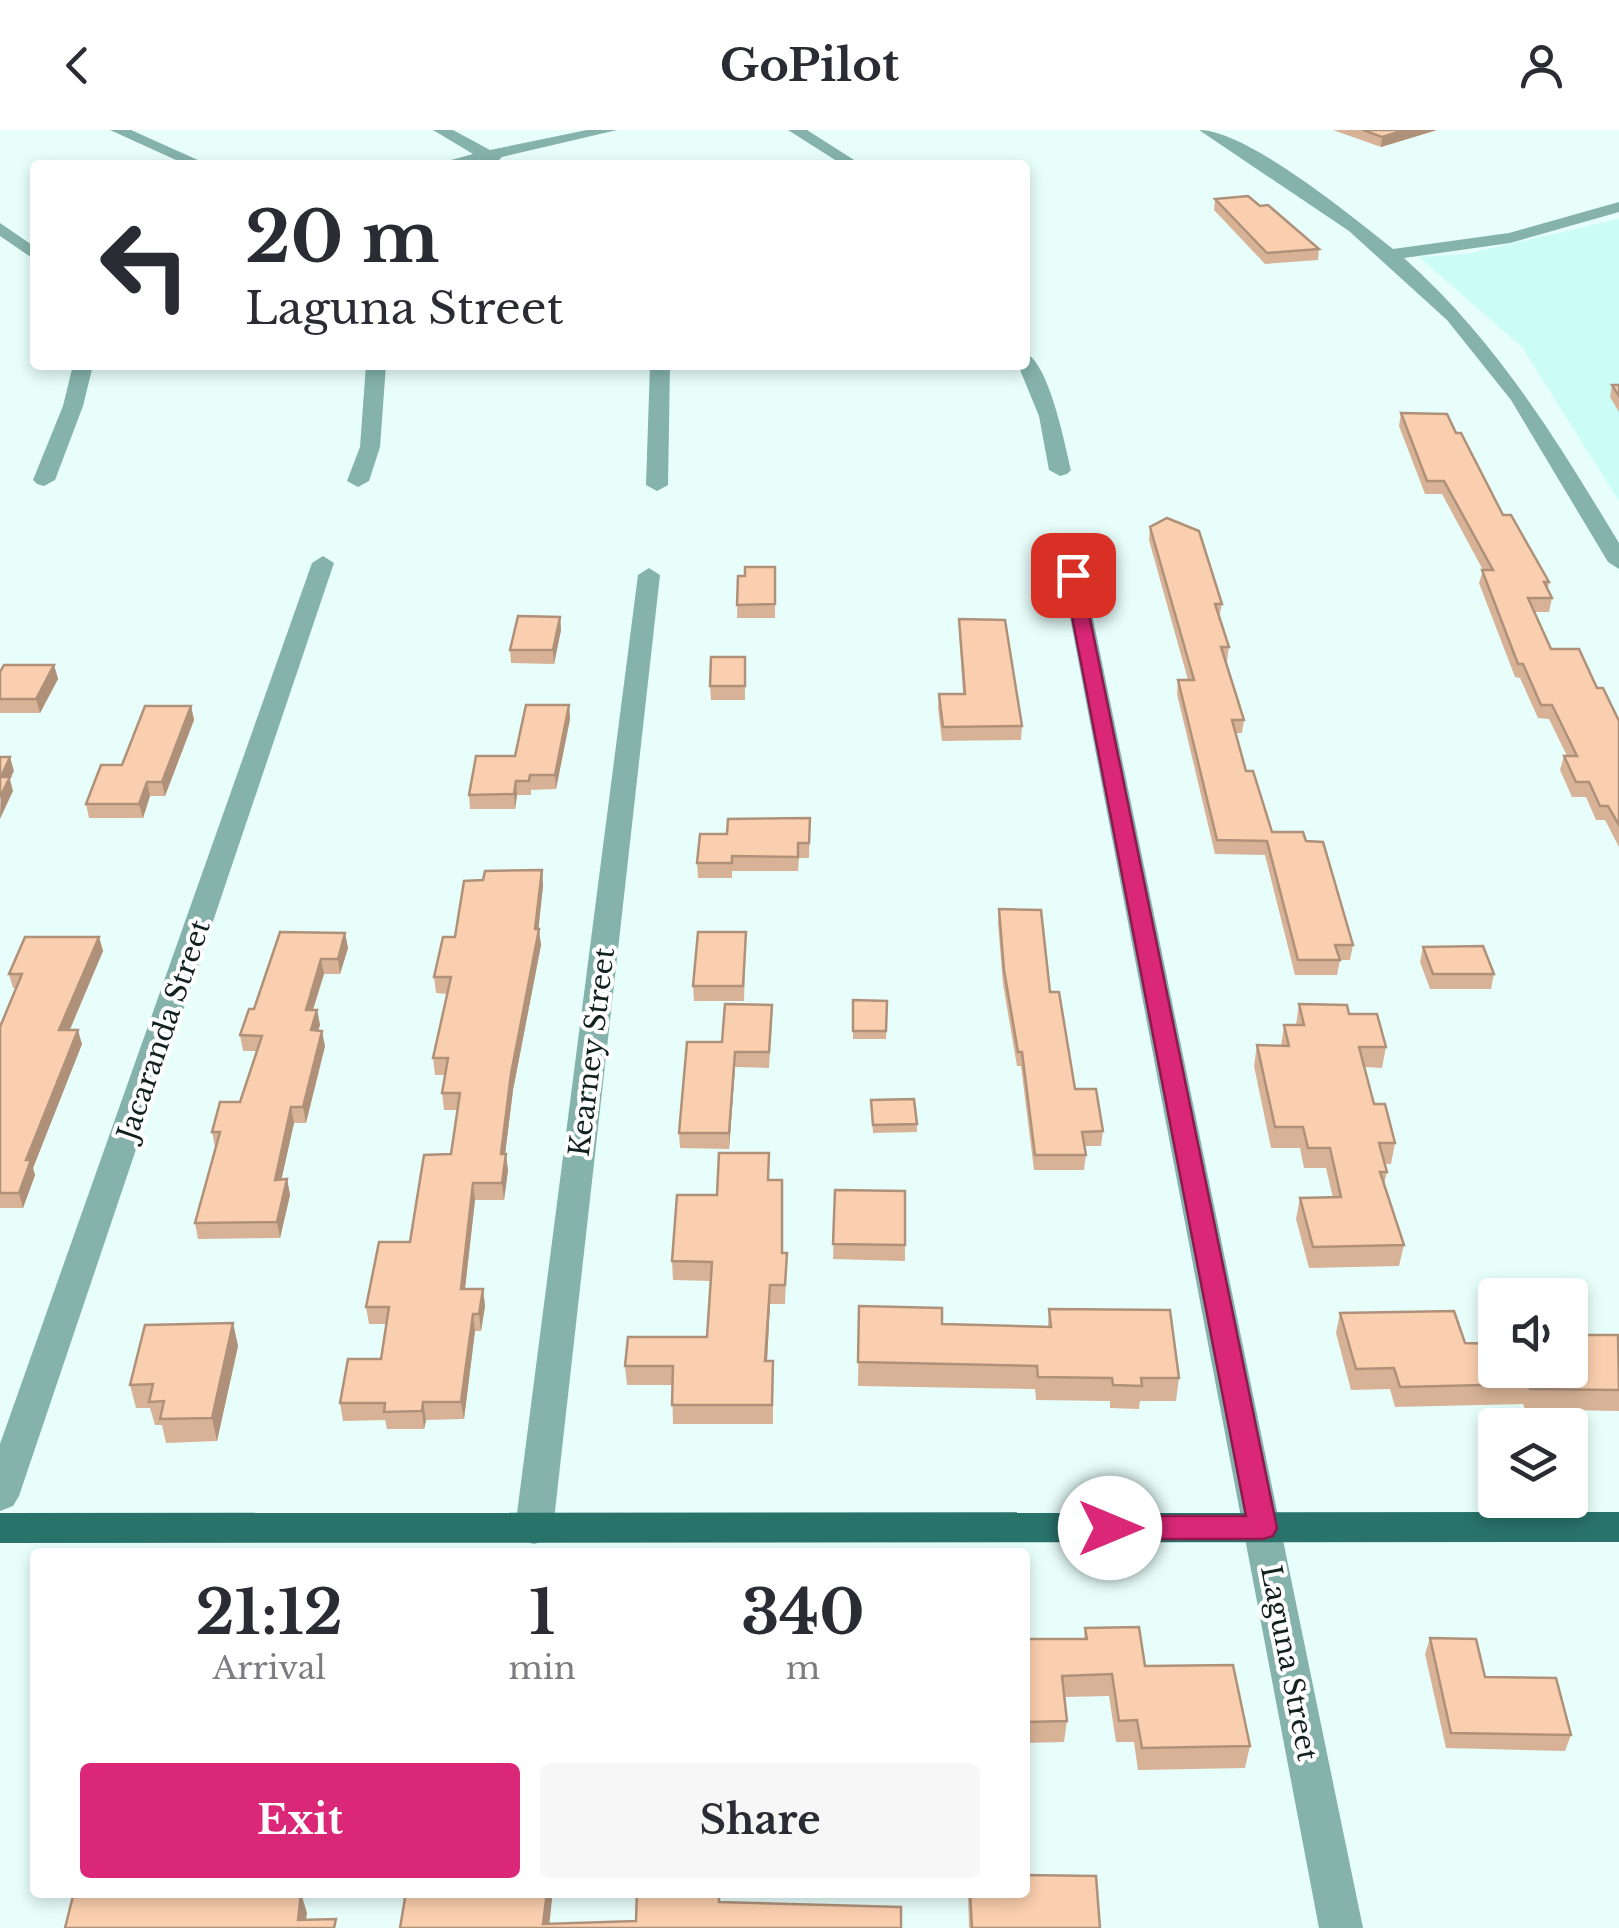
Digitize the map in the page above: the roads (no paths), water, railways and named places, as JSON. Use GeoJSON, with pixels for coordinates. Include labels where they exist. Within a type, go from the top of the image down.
{"type":"FeatureCollection","features":[{"type":"Feature","properties":{"kind":"main road"},"geometry":{"type":"LineString","coordinates":[[0,1528],[1619,1527]]}},
{"type":"Feature","properties":{"kind":"street"},"geometry":{"type":"LineString","coordinates":[[118,130],[189,160]]}},
{"type":"Feature","properties":{"kind":"street"},"geometry":{"type":"LineString","coordinates":[[440,130],[497,160]]}},
{"type":"Feature","properties":{"kind":"street"},"geometry":{"type":"LineString","coordinates":[[464,160],[609,130]]}},
{"type":"Feature","properties":{"kind":"street"},"geometry":{"type":"LineString","coordinates":[[796,130],[846,160]]}},
{"type":"Feature","properties":{"kind":"street"},"geometry":{"type":"LineString","coordinates":[[1217,131],[1391,255],[1482,348],[1526,408],[1619,562]]}},
{"type":"Feature","properties":{"kind":"street"},"geometry":{"type":"LineString","coordinates":[[1391,255],[1510,238],[1619,207]]}},
{"type":"Feature","properties":{"kind":"street"},"geometry":{"type":"LineString","coordinates":[[0,228],[30,250]]}},
{"type":"Feature","properties":{"kind":"street"},"geometry":{"type":"LineString","coordinates":[[0,257],[30,252]]}},
{"type":"Feature","properties":{"kind":"street"},"geometry":{"type":"LineString","coordinates":[[44,480],[83,370]]}},
{"type":"Feature","properties":{"kind":"street"},"geometry":{"type":"LineString","coordinates":[[358,481],[370,447],[376,370]]}},
{"type":"Feature","properties":{"kind":"street"},"geometry":{"type":"LineString","coordinates":[[657,485],[660,370]]}},
{"type":"Feature","properties":{"kind":"street"},"geometry":{"type":"LineString","coordinates":[[1030,370],[1049,416],[1060,470]]}},
{"type":"Feature","properties":{"kind":"street","name":"Jacaranda Street"},"geometry":{"type":"LineString","coordinates":[[0,1496],[146,1085],[323,563]]}},
{"type":"Feature","properties":{"kind":"street","name":"Laguna Street"},"geometry":{"type":"LineString","coordinates":[[1073,575],[1340,1928]]}},
{"type":"Feature","properties":{"kind":"street","name":"Kearney Street"},"geometry":{"type":"LineString","coordinates":[[534,1529],[649,576]]}}]}
